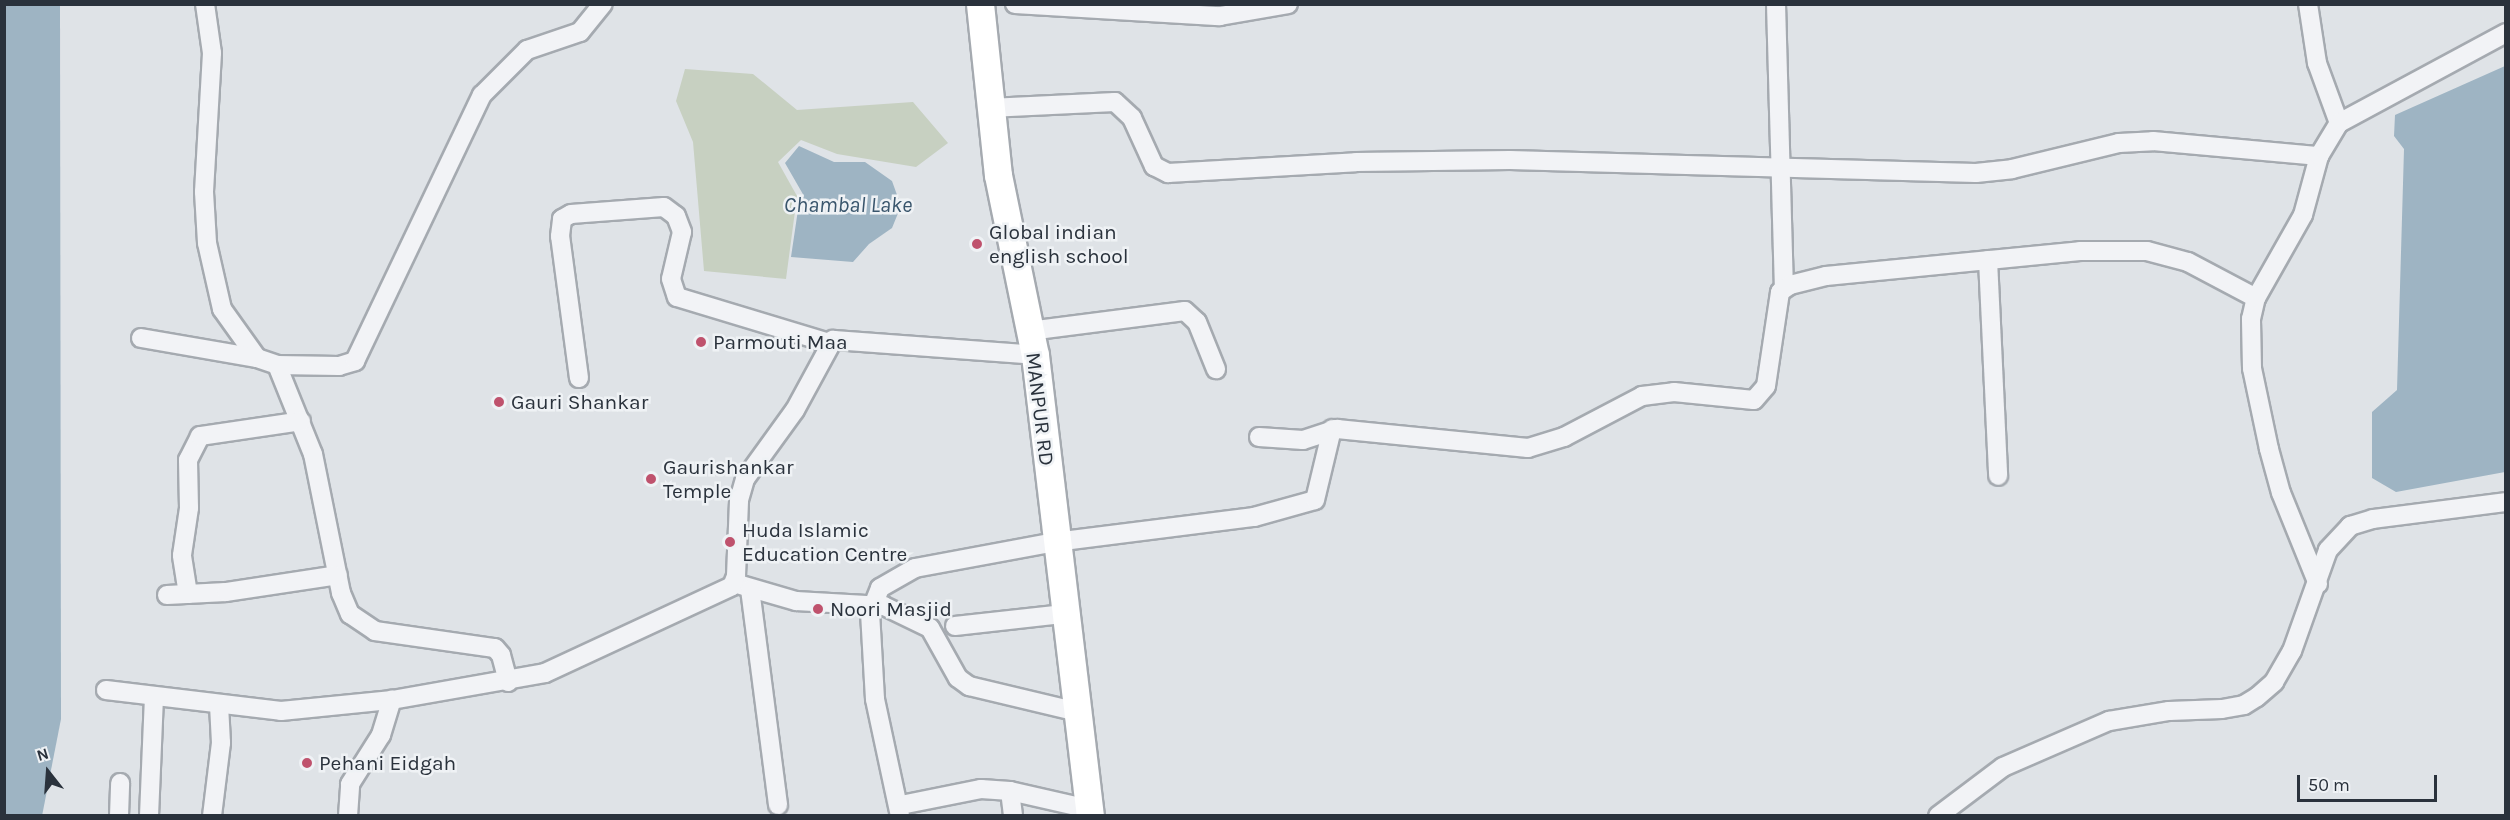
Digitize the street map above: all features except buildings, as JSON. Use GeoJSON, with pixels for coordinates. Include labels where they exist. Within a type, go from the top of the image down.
{"type":"FeatureCollection","features":[{"type":"Feature","properties":{"kind":"main road","name":"MANPUR RD"},"geometry":{"type":"LineString","coordinates":[[980,4],[989,108],[998,175],[1032,343],[1090,812]]}},
{"type":"Feature","properties":{"kind":"street"},"geometry":{"type":"LineString","coordinates":[[205,4],[212,53],[204,192],[207,243],[222,309],[256,358]]}},
{"type":"Feature","properties":{"kind":"street"},"geometry":{"type":"LineString","coordinates":[[141,338],[256,358],[277,366],[339,366],[356,361],[482,95],[527,50],[580,32],[603,4]]}},
{"type":"Feature","properties":{"kind":"street"},"geometry":{"type":"LineString","coordinates":[[1015,4],[1220,16],[1288,4]]}},
{"type":"Feature","properties":{"kind":"street"},"geometry":{"type":"LineString","coordinates":[[1259,437],[1304,440],[1332,429],[1528,448],[1564,437],[1642,396],[1674,392],[1754,400],[1766,386],[1778,297],[1784,288],[1776,4]]}},
{"type":"Feature","properties":{"kind":"street"},"geometry":{"type":"LineString","coordinates":[[2308,4],[2317,63],[2339,123]]}},
{"type":"Feature","properties":{"kind":"street"},"geometry":{"type":"LineString","coordinates":[[2318,584],[2281,493],[2269,449],[2252,368],[2251,319],[2256,298],[2303,215],[2319,156],[2339,123],[2505,33]]}},
{"type":"Feature","properties":{"kind":"street"},"geometry":{"type":"LineString","coordinates":[[989,108],[1115,102],[1132,118],[1154,166],[1168,173],[1356,162],[1510,160],[1976,173],[2012,169],[2119,143],[2153,141],[2319,156]]}},
{"type":"Feature","properties":{"kind":"street"},"geometry":{"type":"LineString","coordinates":[[579,378],[560,236],[562,219],[571,214],[664,207],[676,216],[682,232],[671,279],[677,297],[829,343],[841,338],[1032,343],[1185,311],[1197,322],[1216,369]]}},
{"type":"Feature","properties":{"kind":"street"},"geometry":{"type":"LineString","coordinates":[[1784,288],[1826,276],[2080,251],[2147,251],[2188,262],[2256,298]]}},
{"type":"Feature","properties":{"kind":"street"},"geometry":{"type":"LineString","coordinates":[[1988,260],[1998,476]]}},
{"type":"Feature","properties":{"kind":"street"},"geometry":{"type":"LineString","coordinates":[[778,805],[742,586],[739,500],[745,478],[795,410],[829,343]]}},
{"type":"Feature","properties":{"kind":"street"},"geometry":{"type":"LineString","coordinates":[[277,366],[301,421],[321,484],[345,605],[364,627],[495,648],[501,655],[508,682]]}},
{"type":"Feature","properties":{"kind":"street"},"geometry":{"type":"LineString","coordinates":[[188,594],[182,555],[189,508],[188,460],[200,436],[301,421]]}},
{"type":"Feature","properties":{"kind":"street"},"geometry":{"type":"LineString","coordinates":[[1090,812],[1010,791],[981,789],[901,810],[892,786],[885,733],[875,699],[870,613],[877,604],[880,588],[915,568],[1055,542],[1254,517],[1315,500],[1332,429]]}},
{"type":"Feature","properties":{"kind":"street"},"geometry":{"type":"LineString","coordinates":[[1938,816],[2003,767],[2109,721],[2169,711],[2244,705],[2274,682],[2292,651],[2318,584],[2328,550],[2350,526],[2373,519],[2505,502]]}},
{"type":"Feature","properties":{"kind":"street"},"geometry":{"type":"LineString","coordinates":[[167,595],[338,575]]}},
{"type":"Feature","properties":{"kind":"street"},"geometry":{"type":"LineString","coordinates":[[106,690],[281,711],[392,700],[508,682],[572,662],[742,586],[796,601],[877,604],[930,628],[958,678],[969,686],[1078,712]]}},
{"type":"Feature","properties":{"kind":"street"},"geometry":{"type":"LineString","coordinates":[[955,626],[1064,614]]}},
{"type":"Feature","properties":{"kind":"street"},"geometry":{"type":"LineString","coordinates":[[149,816],[154,696]]}},
{"type":"Feature","properties":{"kind":"street"},"geometry":{"type":"LineString","coordinates":[[348,816],[353,776],[381,735],[392,700]]}},
{"type":"Feature","properties":{"kind":"street"},"geometry":{"type":"LineString","coordinates":[[212,816],[220,751],[219,705]]}},
{"type":"Feature","properties":{"kind":"street"},"geometry":{"type":"LineString","coordinates":[[118,816],[120,783]]}},
{"type":"Feature","properties":{"kind":"street"},"geometry":{"type":"LineString","coordinates":[[1010,791],[1013,816]]}},
{"type":"Feature","properties":{"kind":"green space"},"geometry":{"type":"Polygon","coordinates":[[[685,69],[753,74],[797,110],[913,102],[948,143],[916,167],[837,154],[801,140],[778,162],[797,196],[786,279],[704,271],[693,142],[676,101],[685,69]]]}},
{"type":"Feature","properties":{"kind":"water"},"geometry":{"type":"Polygon","coordinates":[[[5,4],[60,5],[61,719],[42,816],[4,815],[5,4]]]}},
{"type":"Feature","properties":{"kind":"water"},"geometry":{"type":"Polygon","coordinates":[[[2505,66],[2505,472],[2396,492],[2372,478],[2372,412],[2397,390],[2404,149],[2394,136],[2395,115],[2505,66]]]}},
{"type":"Feature","properties":{"kind":"water","name":"Chambal Lake"},"geometry":{"type":"Polygon","coordinates":[[[799,146],[834,162],[865,162],[892,181],[901,206],[892,228],[869,244],[853,262],[791,257],[799,203],[804,196],[785,163],[799,146]]]}},
{"type":"Feature","properties":{"kind":"place","name":"Global indian english school"},"geometry":{"type":"Point","coordinates":[977,244]}},
{"type":"Feature","properties":{"kind":"place","name":"Parmouti Maa"},"geometry":{"type":"Point","coordinates":[701,342]}},
{"type":"Feature","properties":{"kind":"place","name":"Gauri Shankar"},"geometry":{"type":"Point","coordinates":[499,402]}},
{"type":"Feature","properties":{"kind":"place","name":"Gaurishankar Temple"},"geometry":{"type":"Point","coordinates":[651,479]}},
{"type":"Feature","properties":{"kind":"place","name":"Huda Islamic Education Centre"},"geometry":{"type":"Point","coordinates":[730,542]}},
{"type":"Feature","properties":{"kind":"place","name":"Noori Masjid"},"geometry":{"type":"Point","coordinates":[818,609]}},
{"type":"Feature","properties":{"kind":"place","name":"Pehani Eidgah"},"geometry":{"type":"Point","coordinates":[307,763]}}]}
